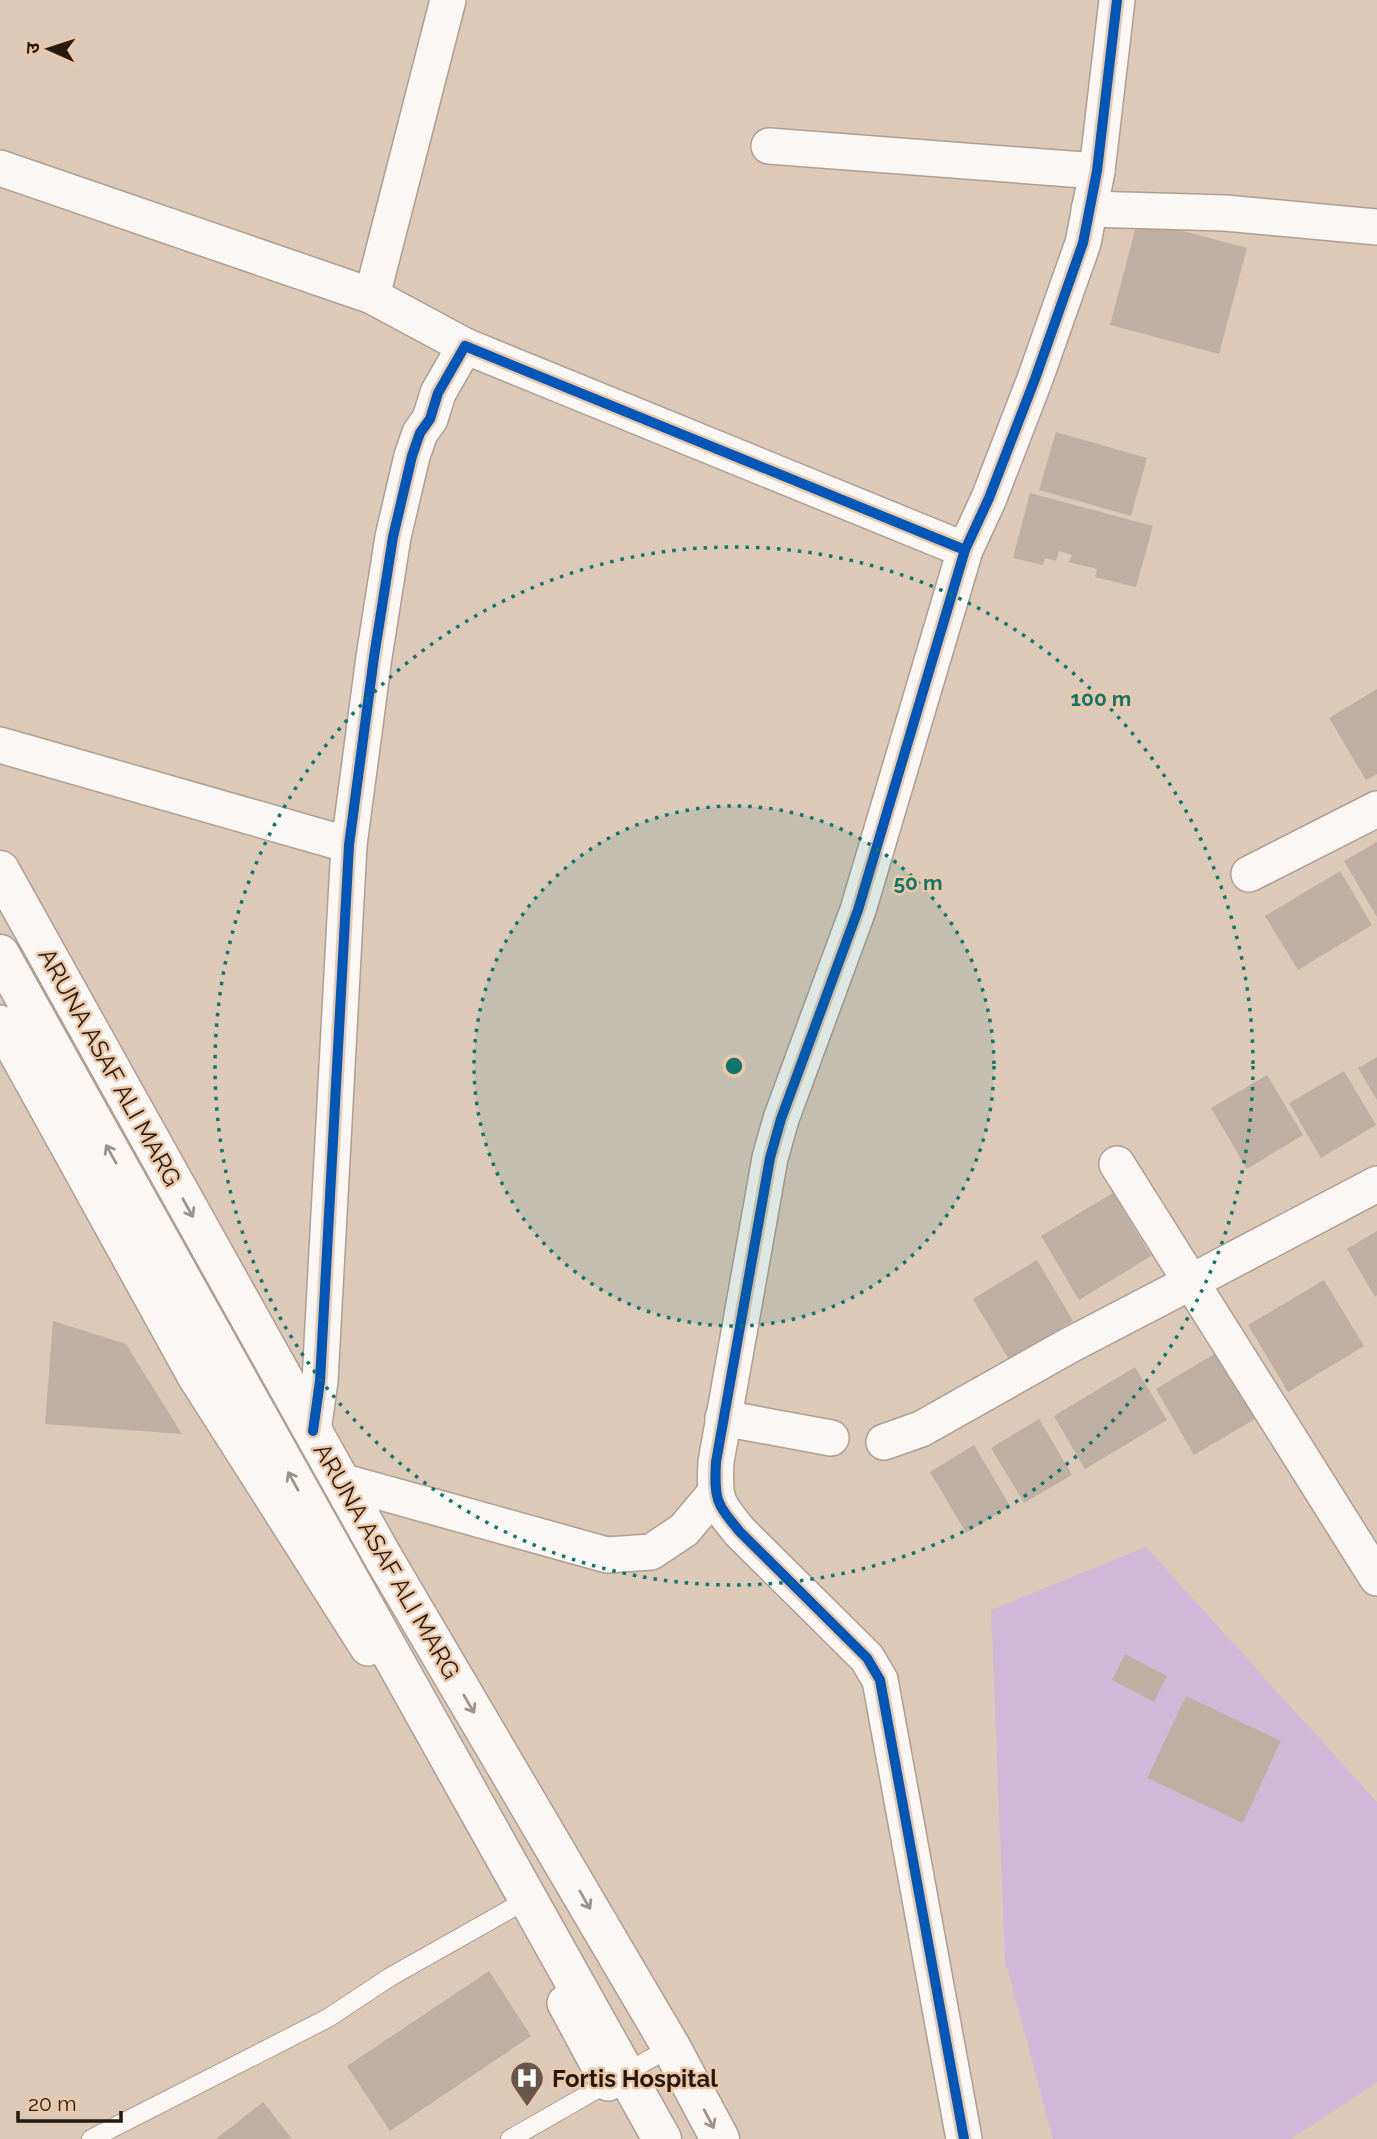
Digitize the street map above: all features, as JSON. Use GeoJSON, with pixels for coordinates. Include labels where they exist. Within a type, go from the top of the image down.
{"type":"FeatureCollection","features":[{"type":"Feature","properties":{"kind":"main road","name":"ARUNA ASAF ALI MARG"},"geometry":{"type":"LineString","coordinates":[[0,870],[390,1569],[671,2047],[720,2139]]}},
{"type":"Feature","properties":{"kind":"main road","name":"ARUNA ASAF ALI MARG"},"geometry":{"type":"LineString","coordinates":[[0,954],[617,2078],[662,2139]]}},
{"type":"Feature","properties":{"kind":"street"},"geometry":{"type":"LineString","coordinates":[[372,296],[448,0]]}},
{"type":"Feature","properties":{"kind":"street"},"geometry":{"type":"LineString","coordinates":[[964,2139],[880,1680],[867,1658],[723,1512],[715,1493],[716,1462],[763,1193],[777,1132],[858,910],[965,550],[989,498],[1059,315],[1083,243],[1097,171],[1117,0]]}},
{"type":"Feature","properties":{"kind":"street"},"geometry":{"type":"LineString","coordinates":[[769,146],[1097,171]]}},
{"type":"Feature","properties":{"kind":"street"},"geometry":{"type":"LineString","coordinates":[[0,168],[372,296],[465,346],[965,550]]}},
{"type":"Feature","properties":{"kind":"street"},"geometry":{"type":"LineString","coordinates":[[1089,209],[1225,214],[1377,227]]}},
{"type":"Feature","properties":{"kind":"street"},"geometry":{"type":"LineString","coordinates":[[313,1431],[320,1367],[349,845],[374,657],[393,537],[420,433],[430,419],[438,393],[465,346]]}},
{"type":"Feature","properties":{"kind":"street"},"geometry":{"type":"LineString","coordinates":[[0,745],[349,845]]}},
{"type":"Feature","properties":{"kind":"street"},"geometry":{"type":"LineString","coordinates":[[1249,874],[1377,809]]}},
{"type":"Feature","properties":{"kind":"street"},"geometry":{"type":"LineString","coordinates":[[0,1023],[195,1376],[394,1690],[439,1767],[514,1908],[617,2078]]}},
{"type":"Feature","properties":{"kind":"street"},"geometry":{"type":"LineString","coordinates":[[1117,1164],[1377,1578]]}},
{"type":"Feature","properties":{"kind":"street"},"geometry":{"type":"LineString","coordinates":[[884,1442],[921,1429],[1070,1345],[1377,1184]]}},
{"type":"Feature","properties":{"kind":"street"},"geometry":{"type":"LineString","coordinates":[[723,1418],[831,1438]]}},
{"type":"Feature","properties":{"kind":"street"},"geometry":{"type":"LineString","coordinates":[[341,1481],[607,1555],[651,1552],[684,1530],[715,1493]]}},
{"type":"Feature","properties":{"kind":"lane"},"geometry":{"type":"LineString","coordinates":[[91,2139],[328,2018],[390,1977],[514,1908]]}},
{"type":"Feature","properties":{"kind":"lane"},"geometry":{"type":"LineString","coordinates":[[521,2137],[557,2111],[671,2047]]}},
{"type":"Feature","properties":{"kind":"shaded area"},"geometry":{"type":"Polygon","coordinates":[[[1146,1547],[1377,1802],[1377,2082],[1291,2139],[1053,2139],[1005,1960],[991,1610],[1146,1547]]]}},
{"type":"Feature","properties":{"kind":"building"},"geometry":{"type":"Polygon","coordinates":[[[1138,219],[1247,248],[1219,354],[1110,325],[1138,219]]]}},
{"type":"Feature","properties":{"kind":"building"},"geometry":{"type":"Polygon","coordinates":[[[1056,432],[1147,458],[1131,516],[1039,490],[1056,432]]]}},
{"type":"Feature","properties":{"kind":"building"},"geometry":{"type":"Polygon","coordinates":[[[1030,493],[1153,526],[1136,587],[1095,577],[1097,569],[1069,562],[1072,555],[1059,551],[1056,561],[1045,558],[1043,565],[1013,558],[1030,493]]]}},
{"type":"Feature","properties":{"kind":"building"},"geometry":{"type":"Polygon","coordinates":[[[1377,689],[1377,774],[1366,780],[1329,718],[1377,689]]]}},
{"type":"Feature","properties":{"kind":"building"},"geometry":{"type":"Polygon","coordinates":[[[1377,842],[1377,917],[1344,861],[1377,842]]]}},
{"type":"Feature","properties":{"kind":"building"},"geometry":{"type":"Polygon","coordinates":[[[1340,871],[1372,925],[1298,970],[1265,916],[1340,871]]]}},
{"type":"Feature","properties":{"kind":"building"},"geometry":{"type":"Polygon","coordinates":[[[1377,1057],[1377,1100],[1358,1068],[1377,1057]]]}},
{"type":"Feature","properties":{"kind":"building"},"geometry":{"type":"Polygon","coordinates":[[[1344,1071],[1376,1125],[1321,1158],[1289,1103],[1344,1071]]]}},
{"type":"Feature","properties":{"kind":"building"},"geometry":{"type":"Polygon","coordinates":[[[1267,1075],[1303,1135],[1247,1169],[1211,1108],[1267,1075]]]}},
{"type":"Feature","properties":{"kind":"building"},"geometry":{"type":"Polygon","coordinates":[[[1113,1193],[1151,1256],[1079,1300],[1041,1236],[1113,1193]]]}},
{"type":"Feature","properties":{"kind":"building"},"geometry":{"type":"Polygon","coordinates":[[[1377,1231],[1377,1295],[1375,1297],[1347,1249],[1377,1231]]]}},
{"type":"Feature","properties":{"kind":"building"},"geometry":{"type":"Polygon","coordinates":[[[1037,1260],[1073,1321],[1009,1360],[973,1299],[1037,1260]]]}},
{"type":"Feature","properties":{"kind":"building"},"geometry":{"type":"Polygon","coordinates":[[[1324,1280],[1364,1346],[1288,1392],[1248,1325],[1324,1280]]]}},
{"type":"Feature","properties":{"kind":"building"},"geometry":{"type":"Polygon","coordinates":[[[53,1321],[126,1344],[182,1434],[45,1424],[53,1321]]]}},
{"type":"Feature","properties":{"kind":"building"},"geometry":{"type":"Polygon","coordinates":[[[1226,1347],[1265,1413],[1194,1455],[1156,1389],[1226,1347]]]}},
{"type":"Feature","properties":{"kind":"building"},"geometry":{"type":"Polygon","coordinates":[[[1135,1367],[1167,1420],[1085,1469],[1054,1416],[1135,1367]]]}},
{"type":"Feature","properties":{"kind":"building"},"geometry":{"type":"Polygon","coordinates":[[[1039,1419],[1072,1475],[1024,1503],[991,1448],[1039,1419]]]}},
{"type":"Feature","properties":{"kind":"building"},"geometry":{"type":"Polygon","coordinates":[[[974,1445],[1010,1506],[966,1533],[930,1472],[974,1445]]]}},
{"type":"Feature","properties":{"kind":"building"},"geometry":{"type":"Polygon","coordinates":[[[1125,1654],[1167,1676],[1154,1702],[1112,1680],[1125,1654]]]}},
{"type":"Feature","properties":{"kind":"building"},"geometry":{"type":"Polygon","coordinates":[[[1186,1696],[1281,1741],[1243,1823],[1147,1778],[1186,1696]]]}},
{"type":"Feature","properties":{"kind":"building"},"geometry":{"type":"Polygon","coordinates":[[[489,1971],[531,2036],[390,2131],[347,2066],[489,1971]]]}},
{"type":"Feature","properties":{"kind":"building"},"geometry":{"type":"Polygon","coordinates":[[[263,2102],[292,2139],[216,2139],[263,2102]]]}},
{"type":"Feature","properties":{"kind":"cycle path"},"geometry":{"type":"LineString","coordinates":[[964,2139],[880,1680],[867,1658],[740,1532],[726,1514],[716,1493],[716,1462],[770,1158],[781,1119],[858,910],[965,550],[989,498],[1035,379],[1083,243],[1097,171],[1117,0]]}},
{"type":"Feature","properties":{"kind":"cycle path"},"geometry":{"type":"LineString","coordinates":[[313,1431],[320,1381],[349,845],[374,657],[393,537],[412,456],[420,433],[430,419],[438,393],[465,346],[965,550]]}},
{"type":"Feature","properties":{"kind":"place","name":"Fortis Hospital"},"geometry":{"type":"Point","coordinates":[527,2108]}}]}
